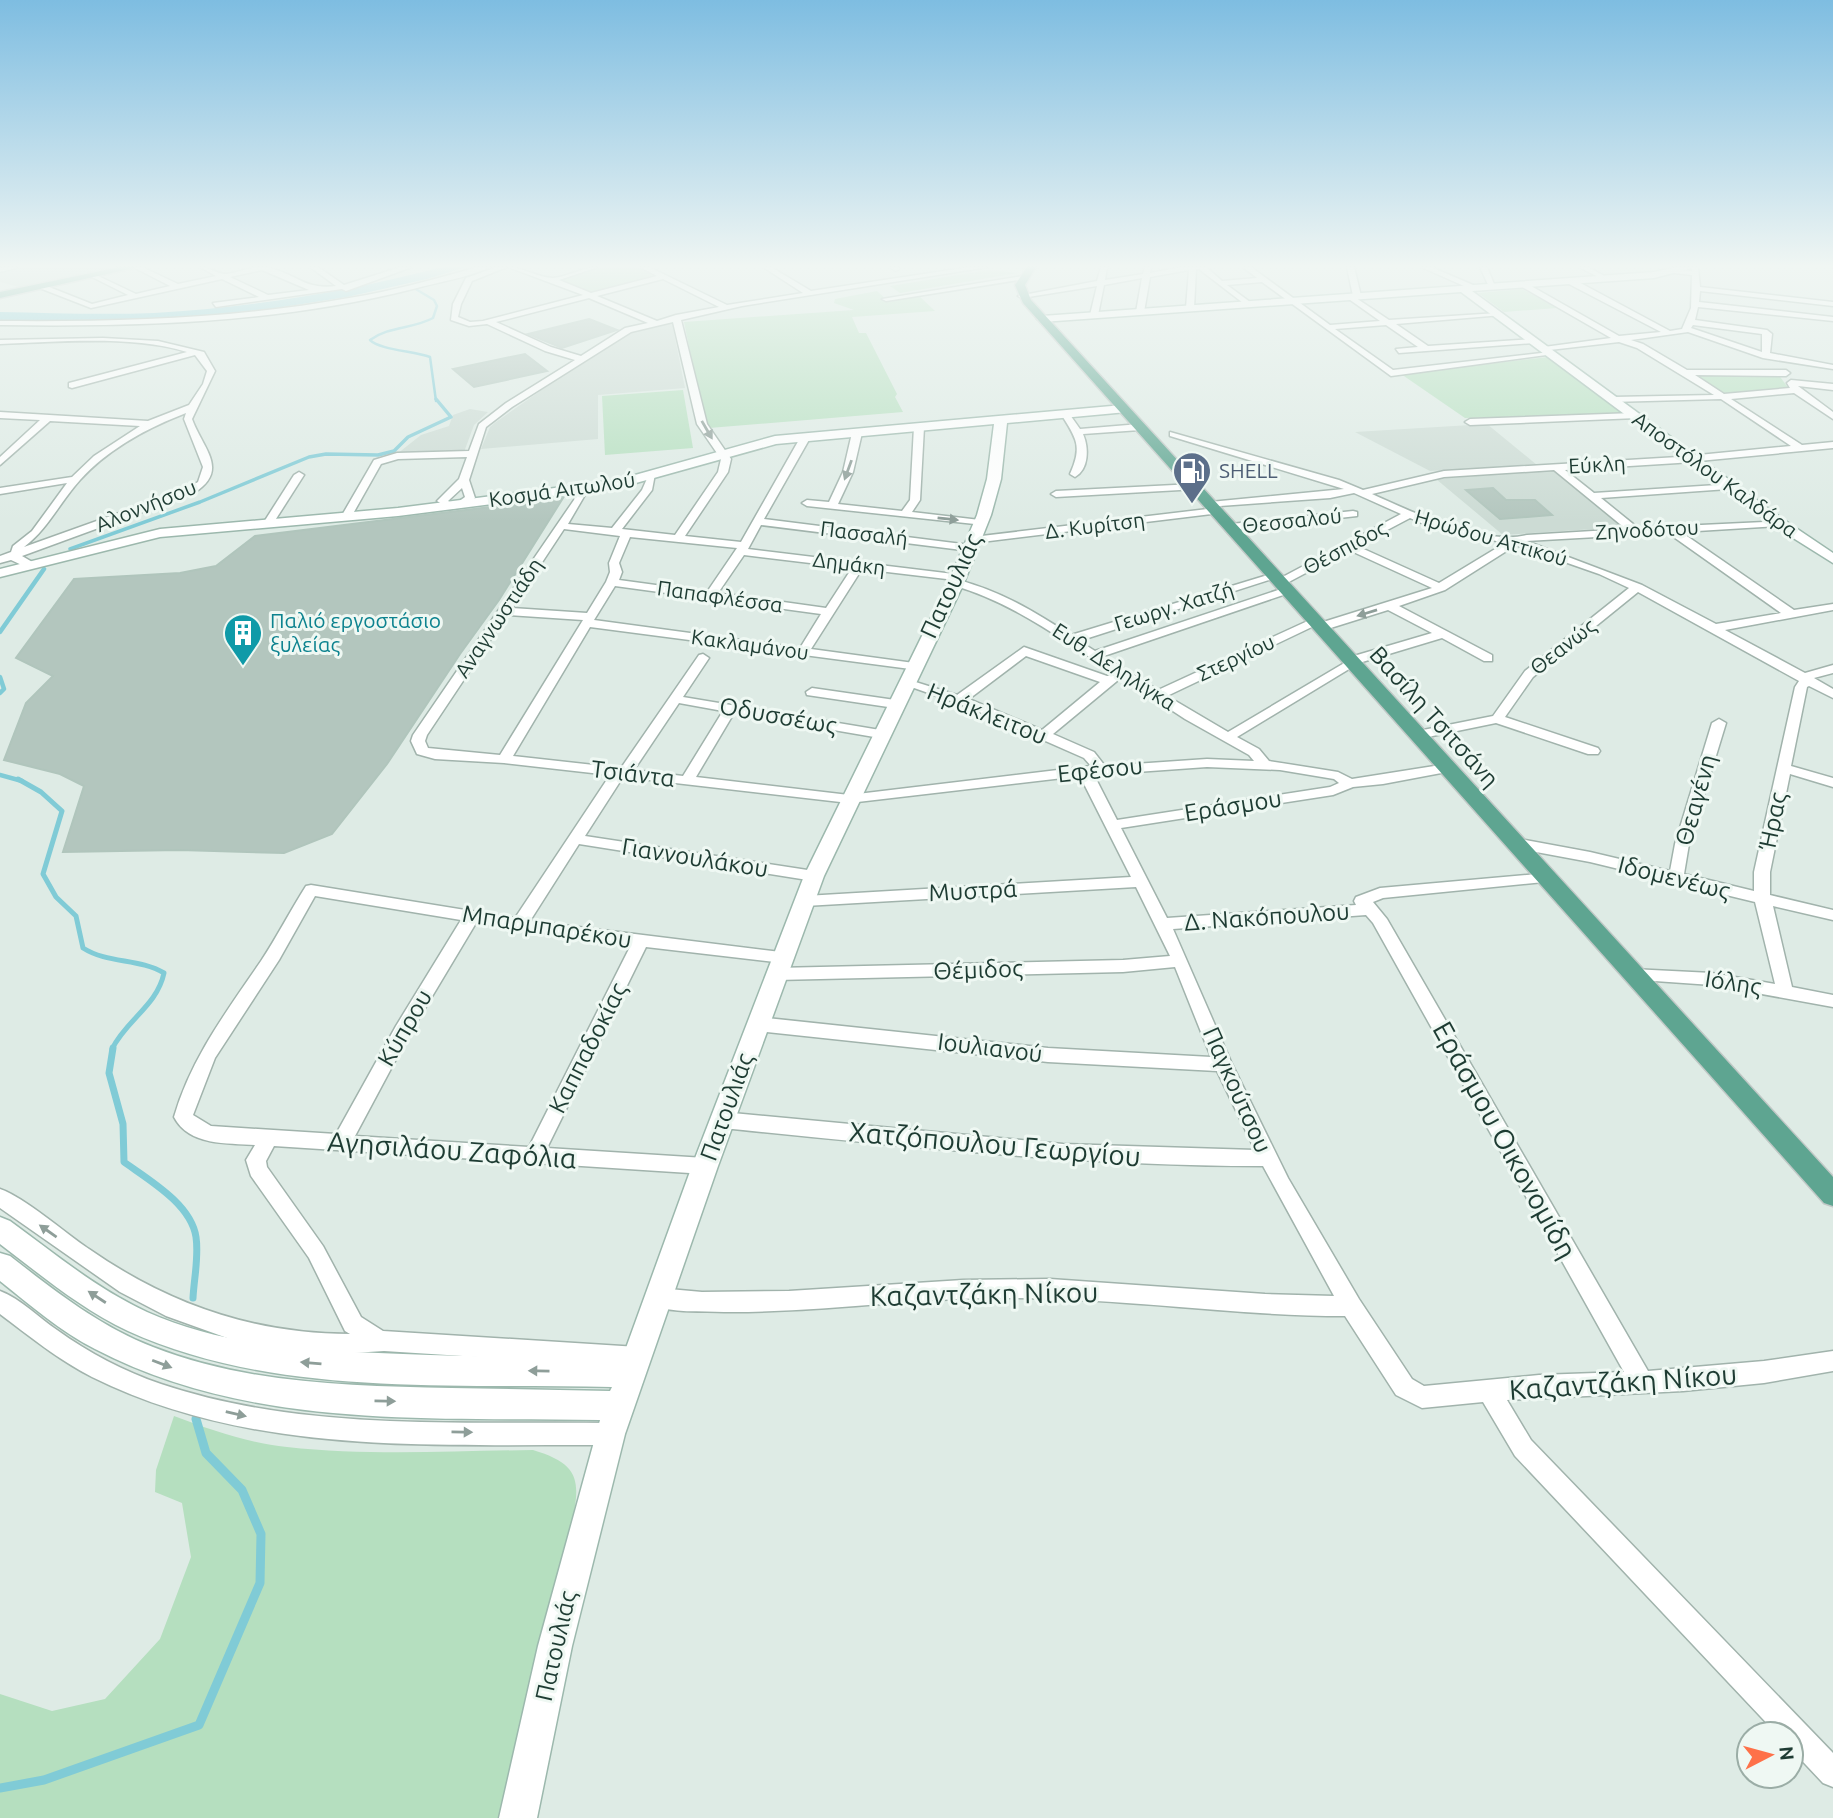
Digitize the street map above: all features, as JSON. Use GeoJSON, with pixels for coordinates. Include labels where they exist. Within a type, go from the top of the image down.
{"type":"FeatureCollection","features":[{"type":"Feature","properties":{"kind":"main road","name":"Βασίλη Τσιτσάνη"},"geometry":{"type":"LineString","coordinates":[[1071,352],[1282,582],[1632,975],[1825,1179],[1833,1195]]}},
{"type":"Feature","properties":{"kind":"street"},"geometry":{"type":"LineString","coordinates":[[30,565],[16,559],[16,548],[42,527],[75,479],[97,458],[149,424],[192,407],[208,382],[211,371],[205,358],[196,352],[72,385]]}},
{"type":"Feature","properties":{"kind":"street"},"geometry":{"type":"LineString","coordinates":[[455,501],[480,430],[491,418],[593,352]]}},
{"type":"Feature","properties":{"kind":"street"},"geometry":{"type":"LineString","coordinates":[[678,539],[726,464],[724,453],[702,424],[684,352]]}},
{"type":"Feature","properties":{"kind":"street"},"geometry":{"type":"LineString","coordinates":[[1362,352],[1391,373],[1455,366],[1524,352]]}},
{"type":"Feature","properties":{"kind":"street"},"geometry":{"type":"LineString","coordinates":[[1431,352],[1455,366]]}},
{"type":"Feature","properties":{"kind":"street","name":"Αποστόλου Καλδάρα"},"geometry":{"type":"LineString","coordinates":[[1548,352],[1779,523],[1833,559]]}},
{"type":"Feature","properties":{"kind":"street"},"geometry":{"type":"LineString","coordinates":[[1650,352],[1800,448]]}},
{"type":"Feature","properties":{"kind":"street"},"geometry":{"type":"LineString","coordinates":[[1755,352],[1790,361],[1833,367]]}},
{"type":"Feature","properties":{"kind":"street"},"geometry":{"type":"LineString","coordinates":[[1766,352],[1766,356]]}},
{"type":"Feature","properties":{"kind":"street"},"geometry":{"type":"LineString","coordinates":[[559,353],[582,359]]}},
{"type":"Feature","properties":{"kind":"street"},"geometry":{"type":"LineString","coordinates":[[1790,361],[1786,373],[1793,386],[1833,416]]}},
{"type":"Feature","properties":{"kind":"street"},"geometry":{"type":"LineString","coordinates":[[1685,372],[1786,373]]}},
{"type":"Feature","properties":{"kind":"street"},"geometry":{"type":"LineString","coordinates":[[1613,400],[1723,397],[1793,386],[1833,387]]}},
{"type":"Feature","properties":{"kind":"street","name":"Αλοννήσου"},"geometry":{"type":"LineString","coordinates":[[0,560],[167,500],[203,484],[209,471],[201,444],[188,422],[192,407]]}},
{"type":"Feature","properties":{"kind":"street","name":"Κοσμά Αιτωλού"},"geometry":{"type":"LineString","coordinates":[[0,573],[160,533],[398,512],[455,501],[501,499],[584,488],[652,476],[769,441],[1123,409]]}},
{"type":"Feature","properties":{"kind":"street"},"geometry":{"type":"LineString","coordinates":[[1065,414],[1085,447],[1085,454],[1075,474]]}},
{"type":"Feature","properties":{"kind":"street"},"geometry":{"type":"LineString","coordinates":[[0,415],[149,424]]}},
{"type":"Feature","properties":{"kind":"street"},"geometry":{"type":"LineString","coordinates":[[1470,422],[1634,416]]}},
{"type":"Feature","properties":{"kind":"street"},"geometry":{"type":"LineString","coordinates":[[0,463],[48,418]]}},
{"type":"Feature","properties":{"kind":"street","name":"Πατουλιάς"},"geometry":{"type":"LineString","coordinates":[[518,1818],[564,1608],[610,1434],[705,1166],[814,876],[880,734],[957,580],[974,537],[994,479],[1001,420]]}},
{"type":"Feature","properties":{"kind":"street"},"geometry":{"type":"LineString","coordinates":[[905,514],[915,500],[919,427]]}},
{"type":"Feature","properties":{"kind":"street"},"geometry":{"type":"LineString","coordinates":[[1077,432],[1140,427]]}},
{"type":"Feature","properties":{"kind":"street"},"geometry":{"type":"LineString","coordinates":[[832,506],[848,472],[857,433]]}},
{"type":"Feature","properties":{"kind":"street","name":"Ηρώδου Αττικού"},"geometry":{"type":"LineString","coordinates":[[1173,434],[1329,480],[1451,529],[1515,541],[1638,587],[1833,694]]}},
{"type":"Feature","properties":{"kind":"street"},"geometry":{"type":"LineString","coordinates":[[710,596],[742,548],[805,438]]}},
{"type":"Feature","properties":{"kind":"street","name":"Εύκλη"},"geometry":{"type":"LineString","coordinates":[[1213,508],[1359,492],[1444,474],[1692,458],[1833,445]]}},
{"type":"Feature","properties":{"kind":"street"},"geometry":{"type":"LineString","coordinates":[[346,517],[373,466],[379,461],[401,456],[473,454]]}},
{"type":"Feature","properties":{"kind":"street"},"geometry":{"type":"LineString","coordinates":[[1302,459],[1325,473],[1329,480]]}},
{"type":"Feature","properties":{"kind":"street"},"geometry":{"type":"LineString","coordinates":[[1556,467],[1633,530]]}},
{"type":"Feature","properties":{"kind":"street"},"geometry":{"type":"LineString","coordinates":[[269,522],[299,475]]}},
{"type":"Feature","properties":{"kind":"street"},"geometry":{"type":"LineString","coordinates":[[504,760],[612,582],[616,572],[614,563],[621,532],[647,490],[652,476]]}},
{"type":"Feature","properties":{"kind":"street"},"geometry":{"type":"LineString","coordinates":[[0,491],[75,479]]}},
{"type":"Feature","properties":{"kind":"street"},"geometry":{"type":"LineString","coordinates":[[455,501],[464,480]]}},
{"type":"Feature","properties":{"kind":"street"},"geometry":{"type":"LineString","coordinates":[[1591,496],[1728,485]]}},
{"type":"Feature","properties":{"kind":"street"},"geometry":{"type":"LineString","coordinates":[[1055,494],[1194,487]]}},
{"type":"Feature","properties":{"kind":"street","name":"Αναγνωστιάδη"},"geometry":{"type":"LineString","coordinates":[[419,748],[420,735],[582,497],[584,488]]}},
{"type":"Feature","properties":{"kind":"street"},"geometry":{"type":"LineString","coordinates":[[807,503],[905,514],[974,537]]}},
{"type":"Feature","properties":{"kind":"street","name":"Δ. Κυρίτση"},"geometry":{"type":"LineString","coordinates":[[974,537],[1213,508]]}},
{"type":"Feature","properties":{"kind":"street","name":"Θεσσαλού"},"geometry":{"type":"LineString","coordinates":[[1231,527],[1353,514]]}},
{"type":"Feature","properties":{"kind":"street","name":"Θέσπιδος"},"geometry":{"type":"LineString","coordinates":[[1282,582],[1409,514]]}},
{"type":"Feature","properties":{"kind":"street","name":"Πασσαλή"},"geometry":{"type":"LineString","coordinates":[[758,521],[974,537]]}},
{"type":"Feature","properties":{"kind":"street","name":"Ζηνοδότου"},"geometry":{"type":"LineString","coordinates":[[1515,541],[1544,536],[1779,523]]}},
{"type":"Feature","properties":{"kind":"street","name":"Δημάκη"},"geometry":{"type":"LineString","coordinates":[[562,526],[678,539],[957,580]]}},
{"type":"Feature","properties":{"kind":"street"},"geometry":{"type":"LineString","coordinates":[[1668,528],[1791,614]]}},
{"type":"Feature","properties":{"kind":"street","name":"Στεργίου"},"geometry":{"type":"LineString","coordinates":[[1158,695],[1318,624],[1390,606],[1441,588],[1515,541]]}},
{"type":"Feature","properties":{"kind":"street"},"geometry":{"type":"LineString","coordinates":[[1349,547],[1441,588]]}},
{"type":"Feature","properties":{"kind":"street"},"geometry":{"type":"LineString","coordinates":[[803,652],[859,565]]}},
{"type":"Feature","properties":{"kind":"street","name":"Ευθ. Δεληλίγκα"},"geometry":{"type":"LineString","coordinates":[[957,580],[998,596],[1072,639],[1158,695],[1258,754],[1264,764]]}},
{"type":"Feature","properties":{"kind":"street","name":"Παπαφλέσσα"},"geometry":{"type":"LineString","coordinates":[[612,582],[829,612]]}},
{"type":"Feature","properties":{"kind":"street"},"geometry":{"type":"LineString","coordinates":[[1097,654],[1282,582]]}},
{"type":"Feature","properties":{"kind":"street","name":"Γεωργ. Χατζή"},"geometry":{"type":"LineString","coordinates":[[1072,639],[1282,582]]}},
{"type":"Feature","properties":{"kind":"street","name":"Θεανώς"},"geometry":{"type":"LineString","coordinates":[[1497,719],[1529,674],[1638,587]]}},
{"type":"Feature","properties":{"kind":"street"},"geometry":{"type":"LineString","coordinates":[[1390,606],[1488,657]]}},
{"type":"Feature","properties":{"kind":"street"},"geometry":{"type":"LineString","coordinates":[[1714,628],[1833,607]]}},
{"type":"Feature","properties":{"kind":"street","name":"Κακλαμάνου"},"geometry":{"type":"LineString","coordinates":[[502,611],[589,620],[803,652],[905,685]]}},
{"type":"Feature","properties":{"kind":"street"},"geometry":{"type":"LineString","coordinates":[[1228,737],[1352,662],[1443,634]]}},
{"type":"Feature","properties":{"kind":"street"},"geometry":{"type":"LineString","coordinates":[[960,699],[1024,651],[1108,681]]}},
{"type":"Feature","properties":{"kind":"street"},"geometry":{"type":"LineString","coordinates":[[519,925],[575,839],[702,658]]}},
{"type":"Feature","properties":{"kind":"street"},"geometry":{"type":"LineString","coordinates":[[1805,679],[1833,669]]}},
{"type":"Feature","properties":{"kind":"street"},"geometry":{"type":"LineString","coordinates":[[1044,735],[1108,681],[1125,673]]}},
{"type":"Feature","properties":{"kind":"street","name":"Ήρας"},"geometry":{"type":"LineString","coordinates":[[1785,992],[1762,899],[1762,873],[1805,679]]}},
{"type":"Feature","properties":{"kind":"street"},"geometry":{"type":"LineString","coordinates":[[812,692],[905,685]]}},
{"type":"Feature","properties":{"kind":"street","name":"Ηράκλειτου"},"geometry":{"type":"LineString","coordinates":[[905,685],[960,699],[1089,755],[1093,771]]}},
{"type":"Feature","properties":{"kind":"street","name":"Οδυσσέως"},"geometry":{"type":"LineString","coordinates":[[675,699],[880,734]]}},
{"type":"Feature","properties":{"kind":"street"},"geometry":{"type":"LineString","coordinates":[[687,780],[731,708]]}},
{"type":"Feature","properties":{"kind":"street"},"geometry":{"type":"LineString","coordinates":[[1418,735],[1497,719],[1593,751]]}},
{"type":"Feature","properties":{"kind":"street","name":"Θεαγένη"},"geometry":{"type":"LineString","coordinates":[[1676,878],[1682,844],[1719,723]]}},
{"type":"Feature","properties":{"kind":"street","name":"Τσιάντα"},"geometry":{"type":"LineString","coordinates":[[419,748],[435,755],[504,760],[849,799]]}},
{"type":"Feature","properties":{"kind":"street","name":"Εφέσου"},"geometry":{"type":"LineString","coordinates":[[849,799],[1093,771],[1207,763],[1264,764],[1327,774],[1350,783]]}},
{"type":"Feature","properties":{"kind":"street"},"geometry":{"type":"LineString","coordinates":[[1350,783],[1447,768]]}},
{"type":"Feature","properties":{"kind":"street"},"geometry":{"type":"LineString","coordinates":[[1784,768],[1833,783]]}},
{"type":"Feature","properties":{"kind":"street","name":"Παγκούτσου"},"geometry":{"type":"LineString","coordinates":[[1093,771],[1114,825],[1163,924],[1223,1064],[1268,1158],[1351,1306],[1397,1381],[1414,1394]]}},
{"type":"Feature","properties":{"kind":"street","name":"Εράσμου"},"geometry":{"type":"LineString","coordinates":[[1114,825],[1333,791],[1350,783]]}},
{"type":"Feature","properties":{"kind":"street","name":"Γιαννουλάκου"},"geometry":{"type":"LineString","coordinates":[[575,839],[814,876]]}},
{"type":"Feature","properties":{"kind":"street","name":"Ιδομενέως"},"geometry":{"type":"LineString","coordinates":[[1514,843],[1833,915]]}},
{"type":"Feature","properties":{"kind":"street","name":"Δ. Νακόπουλου"},"geometry":{"type":"LineString","coordinates":[[1163,924],[1366,905],[1380,893],[1544,877]]}},
{"type":"Feature","properties":{"kind":"street","name":"Μυστρά"},"geometry":{"type":"LineString","coordinates":[[805,901],[1142,882]]}},
{"type":"Feature","properties":{"kind":"street","name":"Μπαρμπαρέκου"},"geometry":{"type":"LineString","coordinates":[[200,1130],[183,1117],[188,1094],[209,1053],[311,890],[519,925],[641,941],[780,966]]}},
{"type":"Feature","properties":{"kind":"street","name":"Εράσμου Οικονομίδη"},"geometry":{"type":"LineString","coordinates":[[1366,905],[1445,1033],[1642,1382]]}},
{"type":"Feature","properties":{"kind":"street","name":"Κύπρου"},"geometry":{"type":"LineString","coordinates":[[341,1143],[402,1031],[472,916]]}},
{"type":"Feature","properties":{"kind":"street","name":"Καππαδοκίας"},"geometry":{"type":"LineString","coordinates":[[534,1155],[641,941]]}},
{"type":"Feature","properties":{"kind":"street","name":"Θέμιδος"},"geometry":{"type":"LineString","coordinates":[[780,966],[1123,966],[1180,961]]}},
{"type":"Feature","properties":{"kind":"street","name":"Ιόλης"},"geometry":{"type":"LineString","coordinates":[[1632,975],[1697,977],[1833,1001]]}},
{"type":"Feature","properties":{"kind":"street","name":"Ιουλιανού"},"geometry":{"type":"LineString","coordinates":[[758,1024],[1107,1062],[1223,1064]]}},
{"type":"Feature","properties":{"kind":"street","name":"Χατζόπουλου Γεωργίου"},"geometry":{"type":"LineString","coordinates":[[722,1120],[1040,1151],[1169,1158],[1268,1158]]}},
{"type":"Feature","properties":{"kind":"street","name":"Αγησιλάου Ζαφόλια"},"geometry":{"type":"LineString","coordinates":[[200,1130],[209,1134],[705,1166]]}},
{"type":"Feature","properties":{"kind":"street"},"geometry":{"type":"LineString","coordinates":[[269,1138],[256,1160],[258,1170],[316,1252],[353,1324],[368,1335],[383,1341]]}},
{"type":"Feature","properties":{"kind":"street"},"geometry":{"type":"LineString","coordinates":[[0,1197],[115,1278],[147,1296],[185,1313],[247,1332],[288,1340],[353,1345],[383,1341],[634,1365]]}},
{"type":"Feature","properties":{"kind":"street"},"geometry":{"type":"LineString","coordinates":[[0,1229],[123,1314],[159,1330],[224,1352],[357,1366],[634,1365]]}},
{"type":"Feature","properties":{"kind":"street"},"geometry":{"type":"LineString","coordinates":[[0,1265],[65,1314],[104,1339],[162,1365],[222,1384],[268,1392],[344,1399],[620,1406]]}},
{"type":"Feature","properties":{"kind":"street","name":"Καζαντζάκη Νίκου"},"geometry":{"type":"LineString","coordinates":[[658,1298],[709,1304],[1007,1288],[1099,1290],[1294,1307],[1351,1306]]}},
{"type":"Feature","properties":{"kind":"street"},"geometry":{"type":"LineString","coordinates":[[0,1301],[88,1363],[110,1374],[183,1401],[250,1417],[298,1425],[351,1429],[610,1434]]}},
{"type":"Feature","properties":{"kind":"street","name":"Καζαντζάκη Νίκου"},"geometry":{"type":"LineString","coordinates":[[1414,1394],[1422,1397],[1488,1390],[1642,1382],[1764,1372],[1833,1362]]}},
{"type":"Feature","properties":{"kind":"street"},"geometry":{"type":"LineString","coordinates":[[1488,1390],[1523,1448],[1833,1773]]}},
{"type":"Feature","properties":{"kind":"shaded area"},"geometry":{"type":"Polygon","coordinates":[[[599,352],[678,352],[685,388],[598,395],[598,439],[481,449],[490,427],[599,352]]]}},
{"type":"Feature","properties":{"kind":"shaded area"},"geometry":{"type":"Polygon","coordinates":[[[470,409],[488,412],[474,425],[464,452],[397,454],[421,435],[449,426],[453,415],[470,409]]]}},
{"type":"Feature","properties":{"kind":"shaded area"},"geometry":{"type":"Polygon","coordinates":[[[1487,424],[1537,465],[1430,471],[1355,432],[1487,424]]]}},
{"type":"Feature","properties":{"kind":"shaded area"},"geometry":{"type":"Polygon","coordinates":[[[1556,470],[1625,527],[1503,535],[1436,479],[1556,470]]]}},
{"type":"Feature","properties":{"kind":"green space"},"geometry":{"type":"Polygon","coordinates":[[[690,352],[876,352],[903,412],[709,428],[690,352]]]}},
{"type":"Feature","properties":{"kind":"green space"},"geometry":{"type":"Polygon","coordinates":[[[1548,357],[1625,414],[1465,418],[1401,374],[1548,357]]]}},
{"type":"Feature","properties":{"kind":"green space"},"geometry":{"type":"Polygon","coordinates":[[[1692,373],[1778,374],[1789,389],[1724,395],[1692,373]]]}},
{"type":"Feature","properties":{"kind":"green space"},"geometry":{"type":"Polygon","coordinates":[[[683,390],[693,448],[605,455],[602,396],[683,390]]]}},
{"type":"Feature","properties":{"kind":"green space"},"geometry":{"type":"Polygon","coordinates":[[[174,1416],[230,1435],[272,1445],[379,1452],[533,1450],[561,1462],[569,1469],[576,1488],[571,1528],[501,1818],[0,1818],[0,1694],[52,1711],[105,1699],[160,1639],[191,1557],[182,1503],[155,1492],[156,1470],[174,1416]]]}},
{"type":"Feature","properties":{"kind":"building"},"geometry":{"type":"Polygon","coordinates":[[[525,354],[547,371],[474,387],[453,369],[525,354]]]}},
{"type":"Feature","properties":{"kind":"building"},"geometry":{"type":"Polygon","coordinates":[[[1493,488],[1506,500],[1535,500],[1552,515],[1500,519],[1466,490],[1493,488]]]}},
{"type":"Feature","properties":{"kind":"building","name":"Παλιό εργοστάσιο ξυλείας"},"geometry":{"type":"Polygon","coordinates":[[[563,498],[499,600],[387,764],[332,834],[284,853],[180,850],[63,852],[84,786],[60,774],[4,760],[26,703],[53,676],[16,658],[74,579],[180,573],[216,566],[255,536],[563,498]]]}},
{"type":"Feature","properties":{"kind":"waterway"},"geometry":{"type":"LineString","coordinates":[[407,352],[430,357],[436,401]]}},
{"type":"Feature","properties":{"kind":"waterway"},"geometry":{"type":"LineString","coordinates":[[70,549],[200,502],[309,457],[326,454],[378,455],[394,451],[408,437],[451,417],[436,399]]}},
{"type":"Feature","properties":{"kind":"waterway"},"geometry":{"type":"LineString","coordinates":[[0,632],[44,569]]}},
{"type":"Feature","properties":{"kind":"waterway"},"geometry":{"type":"LineString","coordinates":[[0,677],[4,689],[0,693]]}},
{"type":"Feature","properties":{"kind":"waterway"},"geometry":{"type":"LineString","coordinates":[[0,775],[21,781]]}},
{"type":"Feature","properties":{"kind":"waterway"},"geometry":{"type":"LineString","coordinates":[[21,781],[41,792],[62,811],[43,874],[56,897],[76,916],[83,948],[103,957],[144,965],[164,973],[155,995],[112,1049]]}},
{"type":"Feature","properties":{"kind":"waterway"},"geometry":{"type":"LineString","coordinates":[[113,1048],[109,1073],[123,1124],[124,1162],[168,1194],[192,1225],[197,1252],[193,1298]]}},
{"type":"Feature","properties":{"kind":"waterway"},"geometry":{"type":"LineString","coordinates":[[0,1788],[44,1780],[199,1725],[260,1583],[261,1534],[242,1490],[206,1453],[196,1419]]}},
{"type":"Feature","properties":{"kind":"place","name":"SHELL"},"geometry":{"type":"Point","coordinates":[1192,505]}},
{"type":"Feature","properties":{"kind":"place","name":"Παλιό εργοστάσιο ξυλείας"},"geometry":{"type":"Point","coordinates":[243,667]}}]}
